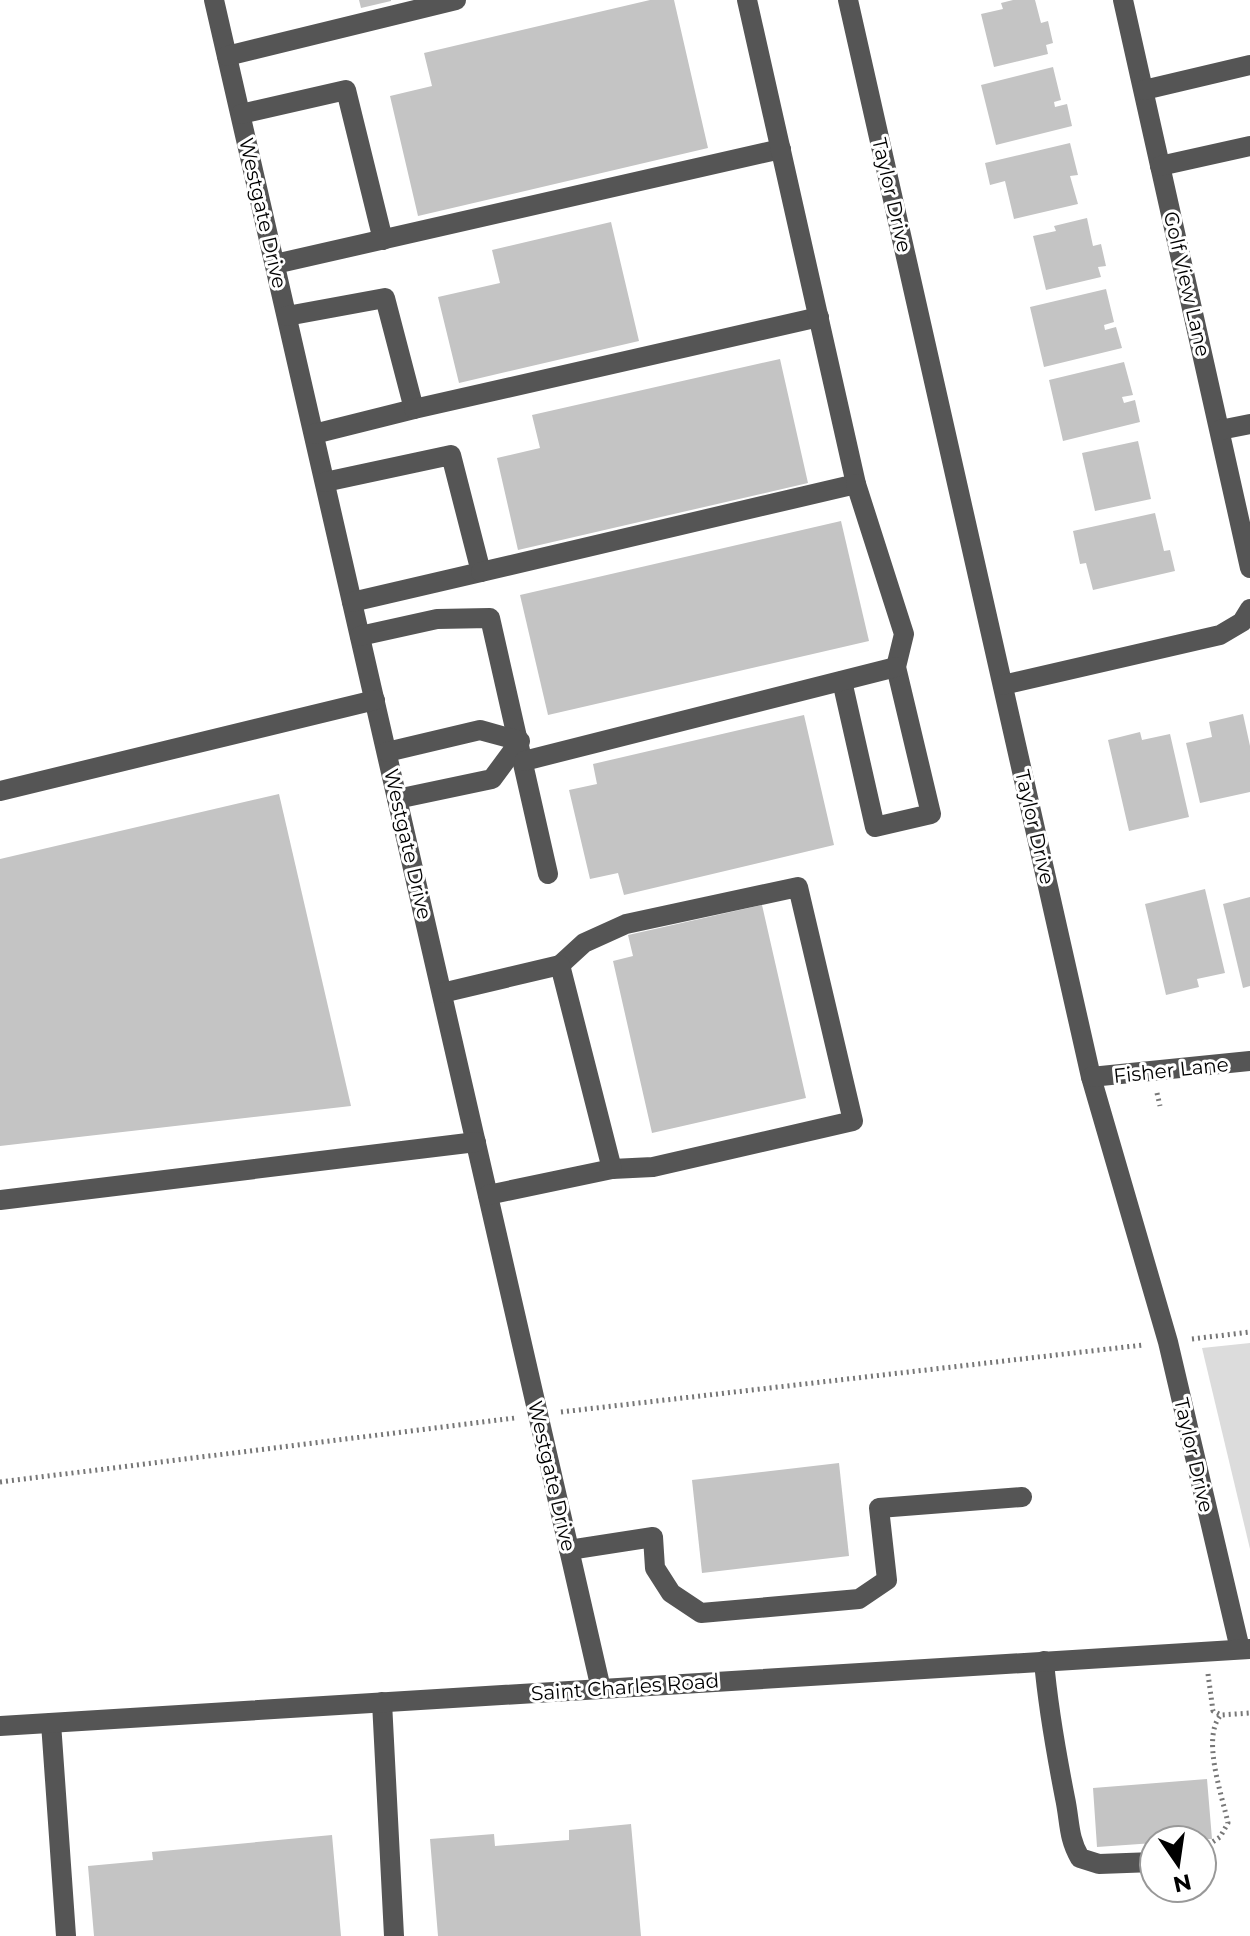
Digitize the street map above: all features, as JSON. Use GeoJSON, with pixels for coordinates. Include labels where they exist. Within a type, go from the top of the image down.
{"type":"FeatureCollection","features":[{"type":"Feature","properties":{"kind":"street","name":"Westgate Drive"},"geometry":{"type":"LineString","coordinates":[[214,0],[601,1689]]}},
{"type":"Feature","properties":{"kind":"street"},"geometry":{"type":"LineString","coordinates":[[227,56],[456,0]]}},
{"type":"Feature","properties":{"kind":"street"},"geometry":{"type":"LineString","coordinates":[[747,0],[856,484],[904,634],[896,667],[931,814],[875,827],[842,681]]}},
{"type":"Feature","properties":{"kind":"street","name":"Taylor Drive"},"geometry":{"type":"LineString","coordinates":[[848,0],[1091,1077],[1168,1342],[1245,1649]]}},
{"type":"Feature","properties":{"kind":"street","name":"Golf View Lane"},"geometry":{"type":"LineString","coordinates":[[1123,0],[1250,568]]}},
{"type":"Feature","properties":{"kind":"street"},"geometry":{"type":"LineString","coordinates":[[1144,90],[1250,65]]}},
{"type":"Feature","properties":{"kind":"street"},"geometry":{"type":"LineString","coordinates":[[241,114],[346,90],[383,240]]}},
{"type":"Feature","properties":{"kind":"street"},"geometry":{"type":"LineString","coordinates":[[1160,166],[1250,146]]}},
{"type":"Feature","properties":{"kind":"street"},"geometry":{"type":"LineString","coordinates":[[275,264],[781,149]]}},
{"type":"Feature","properties":{"kind":"street"},"geometry":{"type":"LineString","coordinates":[[287,316],[385,298],[414,409]]}},
{"type":"Feature","properties":{"kind":"street"},"geometry":{"type":"LineString","coordinates":[[314,434],[819,317]]}},
{"type":"Feature","properties":{"kind":"street"},"geometry":{"type":"LineString","coordinates":[[1220,430],[1250,424]]}},
{"type":"Feature","properties":{"kind":"street"},"geometry":{"type":"LineString","coordinates":[[325,482],[451,455],[481,572]]}},
{"type":"Feature","properties":{"kind":"street"},"geometry":{"type":"LineString","coordinates":[[352,602],[856,484]]}},
{"type":"Feature","properties":{"kind":"street"},"geometry":{"type":"LineString","coordinates":[[1003,685],[1220,635],[1242,622],[1250,609]]}},
{"type":"Feature","properties":{"kind":"street"},"geometry":{"type":"LineString","coordinates":[[360,636],[437,619],[490,618],[548,874]]}},
{"type":"Feature","properties":{"kind":"street"},"geometry":{"type":"LineString","coordinates":[[397,799],[492,779],[522,751],[896,667]]}},
{"type":"Feature","properties":{"kind":"street"},"geometry":{"type":"LineString","coordinates":[[0,791],[375,700]]}},
{"type":"Feature","properties":{"kind":"street"},"geometry":{"type":"LineString","coordinates":[[387,752],[480,730],[522,751]]}},
{"type":"Feature","properties":{"kind":"street"},"geometry":{"type":"LineString","coordinates":[[442,993],[560,965],[584,943],[626,924],[798,887],[853,1121],[653,1167],[612,1169],[488,1195]]}},
{"type":"Feature","properties":{"kind":"street"},"geometry":{"type":"LineString","coordinates":[[560,965],[612,1169]]}},
{"type":"Feature","properties":{"kind":"street","name":"Fisher Lane"},"geometry":{"type":"LineString","coordinates":[[1091,1077],[1250,1061]]}},
{"type":"Feature","properties":{"kind":"street"},"geometry":{"type":"LineString","coordinates":[[0,1200],[476,1142]]}},
{"type":"Feature","properties":{"kind":"street"},"geometry":{"type":"LineString","coordinates":[[569,1550],[653,1537],[655,1568],[671,1593],[701,1613],[859,1599],[887,1580],[879,1508],[1022,1497]]}},
{"type":"Feature","properties":{"kind":"street","name":"Saint Charles Road"},"geometry":{"type":"LineString","coordinates":[[0,1726],[1245,1649]]}},
{"type":"Feature","properties":{"kind":"street"},"geometry":{"type":"LineString","coordinates":[[1044,1661],[1051,1733],[1066,1803],[1069,1840],[1080,1858],[1099,1864],[1138,1863]]}},
{"type":"Feature","properties":{"kind":"street"},"geometry":{"type":"LineString","coordinates":[[382,1702],[394,1936]]}},
{"type":"Feature","properties":{"kind":"street"},"geometry":{"type":"LineString","coordinates":[[51,1723],[66,1936]]}},
{"type":"Feature","properties":{"kind":"path"},"geometry":{"type":"LineString","coordinates":[[1223,1334],[1250,1332]]}},
{"type":"Feature","properties":{"kind":"path"},"geometry":{"type":"LineString","coordinates":[[563,1412],[1168,1342]]}},
{"type":"Feature","properties":{"kind":"path"},"geometry":{"type":"LineString","coordinates":[[0,1482],[513,1418]]}},
{"type":"Feature","properties":{"kind":"path"},"geometry":{"type":"LineString","coordinates":[[1204,1652],[1213,1711],[1221,1715],[1250,1713]]}},
{"type":"Feature","properties":{"kind":"path"},"geometry":{"type":"LineString","coordinates":[[1218,1838],[1228,1823],[1211,1742],[1213,1723],[1221,1715]]}},
{"type":"Feature","properties":{"kind":"shaded area"},"geometry":{"type":"Polygon","coordinates":[[[1250,1343],[1250,1549],[1202,1348],[1250,1343]]]}},
{"type":"Feature","properties":{"kind":"building"},"geometry":{"type":"Polygon","coordinates":[[[359,0],[391,0],[391,1],[361,8],[359,0]]]}},
{"type":"Feature","properties":{"kind":"building"},"geometry":{"type":"Polygon","coordinates":[[[650,0],[674,0],[708,148],[418,216],[390,96],[432,86],[424,53],[650,0]]]}},
{"type":"Feature","properties":{"kind":"building"},"geometry":{"type":"Polygon","coordinates":[[[1035,0],[1041,23],[1048,21],[1053,43],[1046,45],[1048,54],[994,67],[981,14],[1003,9],[1001,3],[1035,0]]]}},
{"type":"Feature","properties":{"kind":"building"},"geometry":{"type":"Polygon","coordinates":[[[1053,67],[1061,100],[1054,102],[1055,107],[1067,104],[1072,126],[996,145],[981,85],[1053,67]]]}},
{"type":"Feature","properties":{"kind":"building"},"geometry":{"type":"Polygon","coordinates":[[[1070,143],[1078,175],[1070,176],[1078,204],[1014,219],[1005,181],[990,185],[985,163],[1070,143]]]}},
{"type":"Feature","properties":{"kind":"building"},"geometry":{"type":"Polygon","coordinates":[[[1087,218],[1093,246],[1101,244],[1106,266],[1098,267],[1101,277],[1046,290],[1033,236],[1056,231],[1054,226],[1087,218]]]}},
{"type":"Feature","properties":{"kind":"building"},"geometry":{"type":"Polygon","coordinates":[[[611,222],[639,341],[459,383],[438,297],[500,283],[492,250],[611,222]]]}},
{"type":"Feature","properties":{"kind":"building"},"geometry":{"type":"Polygon","coordinates":[[[1106,289],[1114,322],[1104,325],[1105,330],[1116,327],[1122,348],[1044,367],[1030,307],[1106,289]]]}},
{"type":"Feature","properties":{"kind":"building"},"geometry":{"type":"Polygon","coordinates":[[[780,359],[808,483],[518,550],[497,458],[540,448],[532,415],[780,359]]]}},
{"type":"Feature","properties":{"kind":"building"},"geometry":{"type":"Polygon","coordinates":[[[1124,362],[1133,395],[1122,397],[1124,403],[1135,400],[1140,422],[1063,441],[1049,380],[1124,362]]]}},
{"type":"Feature","properties":{"kind":"building"},"geometry":{"type":"Polygon","coordinates":[[[1138,441],[1151,499],[1095,511],[1082,453],[1138,441]]]}},
{"type":"Feature","properties":{"kind":"building"},"geometry":{"type":"Polygon","coordinates":[[[1155,513],[1164,551],[1170,550],[1175,571],[1093,590],[1086,563],[1080,564],[1073,531],[1155,513]]]}},
{"type":"Feature","properties":{"kind":"building"},"geometry":{"type":"Polygon","coordinates":[[[841,521],[869,641],[548,715],[520,595],[841,521]]]}},
{"type":"Feature","properties":{"kind":"building"},"geometry":{"type":"Polygon","coordinates":[[[1243,714],[1250,746],[1250,792],[1200,803],[1186,743],[1212,737],[1209,722],[1243,714]]]}},
{"type":"Feature","properties":{"kind":"building"},"geometry":{"type":"Polygon","coordinates":[[[804,715],[834,845],[624,895],[618,873],[590,879],[569,790],[597,784],[593,764],[804,715]]]}},
{"type":"Feature","properties":{"kind":"building"},"geometry":{"type":"Polygon","coordinates":[[[1140,732],[1142,740],[1170,734],[1189,817],[1129,831],[1108,740],[1140,732]]]}},
{"type":"Feature","properties":{"kind":"building"},"geometry":{"type":"Polygon","coordinates":[[[279,794],[351,1106],[0,1146],[0,859],[279,794]]]}},
{"type":"Feature","properties":{"kind":"building"},"geometry":{"type":"Polygon","coordinates":[[[1205,889],[1225,973],[1197,979],[1199,987],[1166,995],[1145,904],[1205,889]]]}},
{"type":"Feature","properties":{"kind":"building"},"geometry":{"type":"Polygon","coordinates":[[[1250,897],[1250,986],[1243,988],[1223,904],[1250,897]]]}},
{"type":"Feature","properties":{"kind":"building"},"geometry":{"type":"Polygon","coordinates":[[[762,905],[806,1098],[652,1133],[613,961],[633,956],[628,935],[762,905]]]}},
{"type":"Feature","properties":{"kind":"building"},"geometry":{"type":"Polygon","coordinates":[[[839,1463],[849,1556],[702,1573],[692,1480],[839,1463]]]}},
{"type":"Feature","properties":{"kind":"building"},"geometry":{"type":"Polygon","coordinates":[[[1207,1779],[1211,1824],[1138,1824],[1138,1844],[1097,1847],[1093,1788],[1207,1779]]]}},
{"type":"Feature","properties":{"kind":"building"},"geometry":{"type":"Polygon","coordinates":[[[631,1824],[641,1936],[438,1936],[430,1839],[494,1834],[495,1846],[569,1840],[569,1830],[631,1824]]]}},
{"type":"Feature","properties":{"kind":"building"},"geometry":{"type":"Polygon","coordinates":[[[332,1835],[341,1936],[94,1936],[88,1866],[153,1860],[152,1852],[332,1835]]]}}]}
